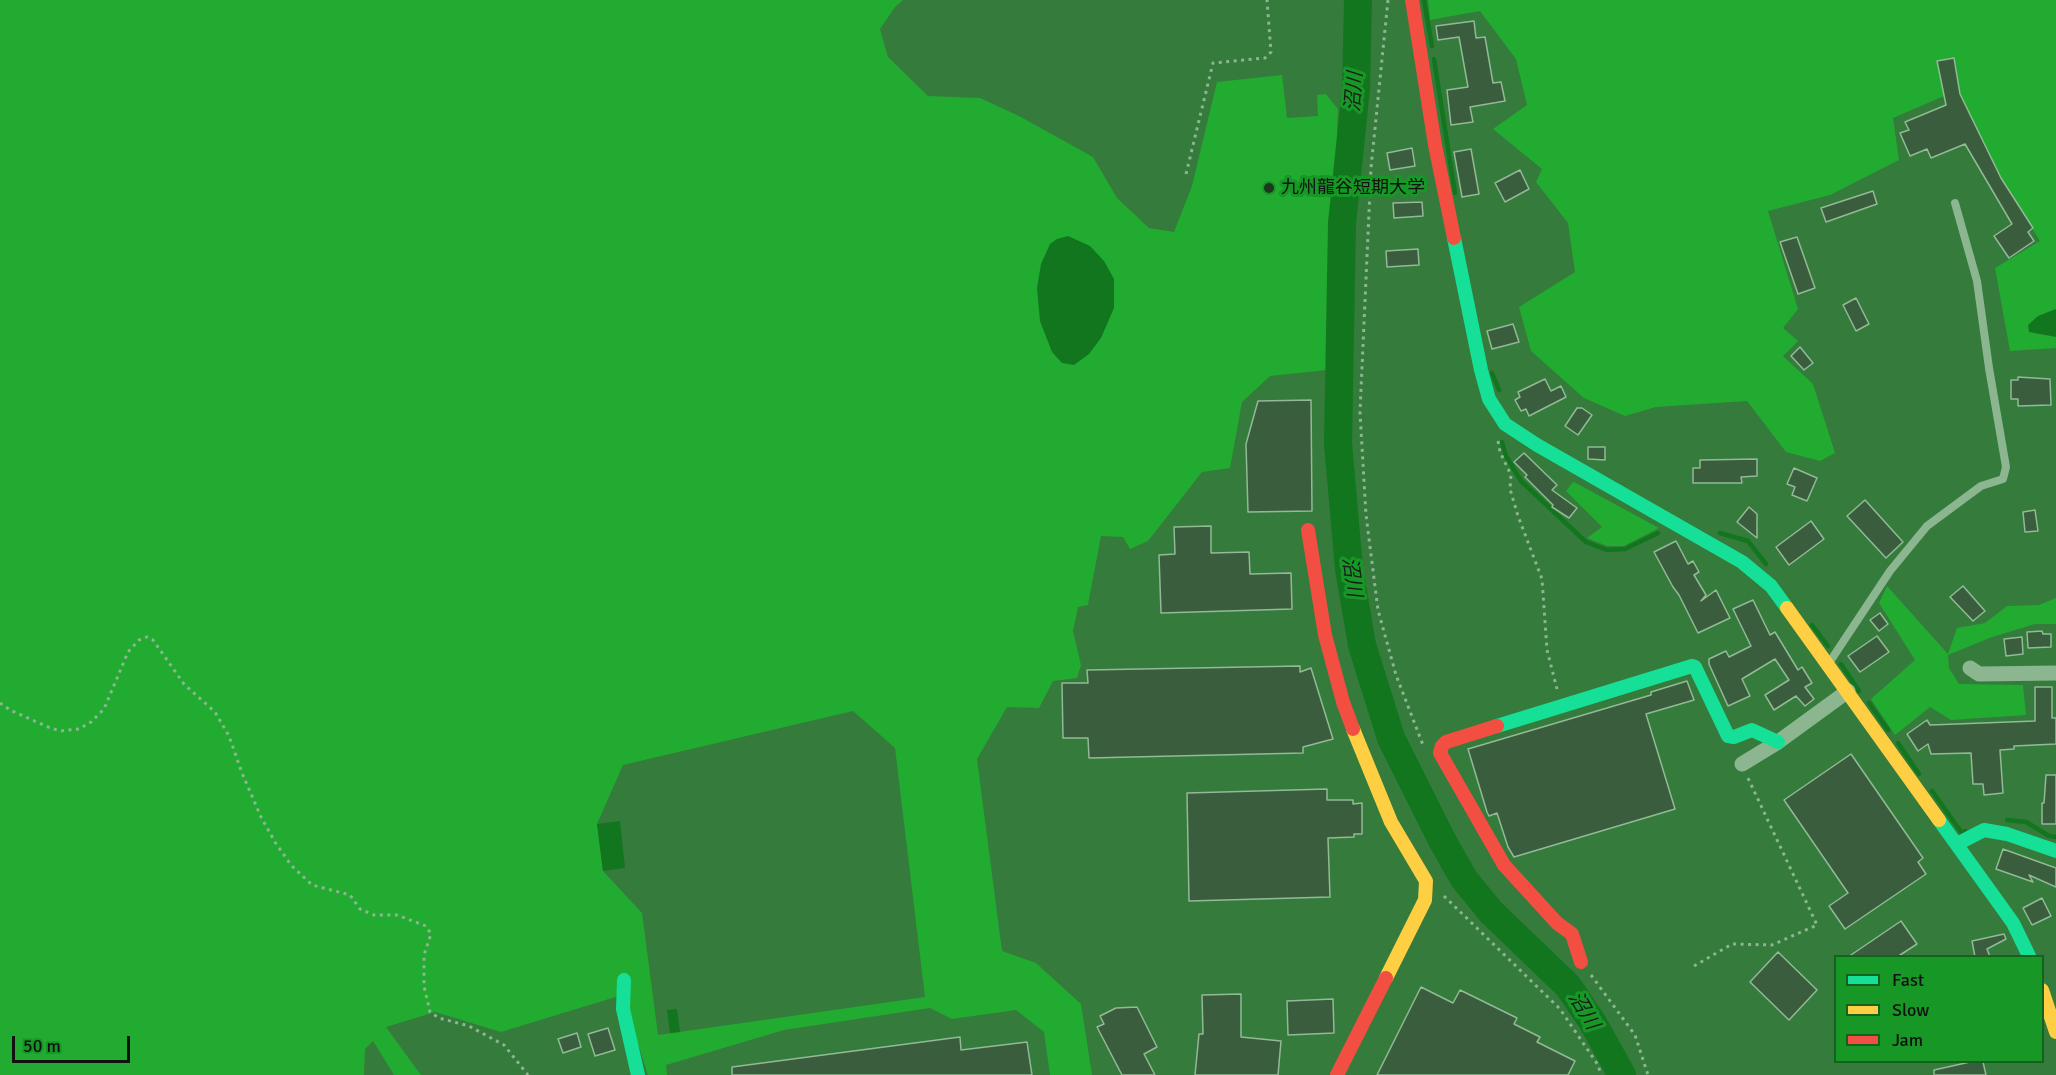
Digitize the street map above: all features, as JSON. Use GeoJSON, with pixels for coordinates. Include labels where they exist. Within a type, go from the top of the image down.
{"type":"FeatureCollection","features":[{"type":"Feature","properties":{"kind":"street"},"geometry":{"type":"LineString","coordinates":[[1412,0],[1435,145],[1481,370],[1489,399],[1505,424],[1537,445],[1742,561],[1771,586],[2013,923],[2029,955]]}},
{"type":"Feature","properties":{"kind":"street"},"geometry":{"type":"LineString","coordinates":[[1308,530],[1325,635],[1343,702],[1391,822],[1426,881],[1425,900],[1337,1075]]}},
{"type":"Feature","properties":{"kind":"street"},"geometry":{"type":"LineString","coordinates":[[1581,962],[1572,934],[1557,922],[1504,865],[1440,753],[1442,746],[1446,742],[1692,666],[1695,667],[1728,736],[1734,737],[1752,730],[1778,742]]}},
{"type":"Feature","properties":{"kind":"street"},"geometry":{"type":"LineString","coordinates":[[1970,668],[1979,674],[2056,673]]}},
{"type":"Feature","properties":{"kind":"street"},"geometry":{"type":"LineString","coordinates":[[1742,764],[1778,742],[1848,692]]}},
{"type":"Feature","properties":{"kind":"street"},"geometry":{"type":"LineString","coordinates":[[1957,843],[1984,830],[2007,834],[2056,851]]}},
{"type":"Feature","properties":{"kind":"street"},"geometry":{"type":"LineString","coordinates":[[624,980],[623,1009],[638,1075]]}},
{"type":"Feature","properties":{"kind":"street"},"geometry":{"type":"LineString","coordinates":[[2044,993],[2056,1032]]}},
{"type":"Feature","properties":{"kind":"lane"},"geometry":{"type":"LineString","coordinates":[[1828,664],[1890,572],[1927,526],[1981,486],[2003,479],[2006,467],[1977,280],[1955,203]]}},
{"type":"Feature","properties":{"kind":"path"},"geometry":{"type":"LineString","coordinates":[[1186,174],[1214,63],[1264,58],[1271,52],[1266,0]]}},
{"type":"Feature","properties":{"kind":"path"},"geometry":{"type":"LineString","coordinates":[[1388,0],[1371,168],[1360,412],[1366,514],[1378,610],[1396,675],[1425,748]]}},
{"type":"Feature","properties":{"kind":"path"},"geometry":{"type":"LineString","coordinates":[[1505,424],[1497,434],[1500,452],[1511,475],[1510,489],[1518,516],[1542,579],[1547,650],[1561,706]]}},
{"type":"Feature","properties":{"kind":"path"},"geometry":{"type":"LineString","coordinates":[[0,703],[18,714],[60,731],[79,729],[91,723],[104,709],[128,652],[139,640],[147,637],[153,640],[175,673],[215,712],[229,736],[261,817],[274,842],[291,865],[312,885],[350,895],[360,909],[374,915],[397,915],[426,926],[430,934],[424,955],[423,986],[430,1012],[439,1018],[469,1026],[504,1045],[528,1075]]}},
{"type":"Feature","properties":{"kind":"path"},"geometry":{"type":"LineString","coordinates":[[1694,966],[1732,944],[1772,945],[1816,925],[1742,764]]}},
{"type":"Feature","properties":{"kind":"path"},"geometry":{"type":"LineString","coordinates":[[1426,881],[1447,898],[1560,1010],[1598,1065],[1601,1075]]}},
{"type":"Feature","properties":{"kind":"path"},"geometry":{"type":"LineString","coordinates":[[1581,962],[1635,1035],[1648,1075]]}},
{"type":"Feature","properties":{"kind":"shaded area"},"geometry":{"type":"Polygon","coordinates":[[[0,0],[903,0],[895,7],[880,29],[888,57],[928,96],[980,98],[1019,116],[1093,157],[1117,198],[1149,228],[1174,232],[1192,186],[1217,82],[1282,75],[1287,118],[1318,116],[1317,95],[1326,94],[1338,109],[1337,140],[1340,172],[1327,370],[1270,376],[1242,402],[1230,468],[1202,472],[1148,541],[1130,549],[1123,537],[1101,536],[1088,605],[1078,607],[1073,631],[1081,665],[1077,678],[1053,681],[1039,708],[1007,707],[977,759],[1002,951],[1036,963],[1081,1004],[1092,1075],[1050,1075],[1044,1032],[1016,1010],[952,1019],[930,1008],[784,1030],[666,1065],[667,1075],[648,1075],[622,995],[501,1032],[435,1012],[386,1027],[421,1075],[394,1075],[373,1041],[365,1049],[364,1075],[0,1075],[0,0]],[[853,711],[623,765],[597,824],[603,871],[642,913],[658,1035],[925,997],[895,748],[853,711]]]}},
{"type":"Feature","properties":{"kind":"shaded area"},"geometry":{"type":"Polygon","coordinates":[[[1428,0],[2056,0],[2056,348],[2010,351],[1995,268],[2040,241],[2001,178],[1960,94],[1954,58],[1937,61],[1944,96],[1893,118],[1899,160],[1830,195],[1768,211],[1798,309],[1783,328],[1798,341],[1783,356],[1813,384],[1835,453],[1820,461],[1786,452],[1747,401],[1656,407],[1625,416],[1584,398],[1531,351],[1519,307],[1575,272],[1568,223],[1536,182],[1542,169],[1493,129],[1527,105],[1516,59],[1480,11],[1430,20],[1428,0]]]}},
{"type":"Feature","properties":{"kind":"shaded area"},"geometry":{"type":"Polygon","coordinates":[[[1068,236],[1090,246],[1104,261],[1114,279],[1114,308],[1101,338],[1089,354],[1074,365],[1062,363],[1052,352],[1040,321],[1037,288],[1041,264],[1050,244],[1068,236]]]}},
{"type":"Feature","properties":{"kind":"shaded area"},"geometry":{"type":"Polygon","coordinates":[[[2056,309],[2056,337],[2029,332],[2028,325],[2038,316],[2056,309]]]}},
{"type":"Feature","properties":{"kind":"shaded area"},"geometry":{"type":"Polygon","coordinates":[[[1573,482],[1659,528],[1624,546],[1607,546],[1587,538],[1602,527],[1566,491],[1573,482]]]}},
{"type":"Feature","properties":{"kind":"shaded area"},"geometry":{"type":"Polygon","coordinates":[[[1887,586],[1948,654],[1957,628],[1985,623],[2007,606],[2039,605],[2056,598],[2056,624],[2035,624],[1992,637],[1948,655],[1949,668],[1959,684],[2023,685],[2026,715],[1951,720],[1930,707],[1895,735],[1871,699],[1915,660],[1879,603],[1887,586]]]}},
{"type":"Feature","properties":{"kind":"shaded area"},"geometry":{"type":"Polygon","coordinates":[[[620,821],[625,868],[603,871],[597,824],[620,821]]]}},
{"type":"Feature","properties":{"kind":"shaded area"},"geometry":{"type":"Polygon","coordinates":[[[677,1009],[680,1032],[670,1033],[667,1010],[677,1009]]]}},
{"type":"Feature","properties":{"kind":"building"},"geometry":{"type":"Polygon","coordinates":[[[1474,21],[1476,38],[1485,37],[1493,83],[1501,82],[1505,101],[1470,107],[1473,122],[1451,125],[1447,90],[1468,87],[1459,37],[1438,40],[1436,26],[1474,21]]]}},
{"type":"Feature","properties":{"kind":"building"},"geometry":{"type":"Polygon","coordinates":[[[1954,58],[1960,94],[2001,178],[2033,228],[2028,232],[2034,241],[2009,258],[1994,236],[2012,224],[1965,144],[1931,158],[1927,149],[1910,156],[1900,133],[1909,130],[1905,122],[1946,105],[1937,61],[1954,58]]]}},
{"type":"Feature","properties":{"kind":"building"},"geometry":{"type":"Polygon","coordinates":[[[1412,148],[1415,166],[1390,170],[1387,153],[1412,148]]]}},
{"type":"Feature","properties":{"kind":"building"},"geometry":{"type":"Polygon","coordinates":[[[1471,149],[1479,194],[1462,197],[1454,152],[1471,149]]]}},
{"type":"Feature","properties":{"kind":"building"},"geometry":{"type":"Polygon","coordinates":[[[1520,170],[1529,189],[1505,202],[1495,183],[1520,170]]]}},
{"type":"Feature","properties":{"kind":"building"},"geometry":{"type":"Polygon","coordinates":[[[1873,191],[1877,204],[1826,222],[1821,208],[1873,191]]]}},
{"type":"Feature","properties":{"kind":"building"},"geometry":{"type":"Polygon","coordinates":[[[1422,202],[1423,216],[1394,218],[1393,203],[1422,202]]]}},
{"type":"Feature","properties":{"kind":"building"},"geometry":{"type":"Polygon","coordinates":[[[1797,237],[1815,288],[1798,294],[1780,242],[1797,237]]]}},
{"type":"Feature","properties":{"kind":"building"},"geometry":{"type":"Polygon","coordinates":[[[1418,249],[1419,265],[1387,267],[1386,251],[1418,249]]]}},
{"type":"Feature","properties":{"kind":"building"},"geometry":{"type":"Polygon","coordinates":[[[1856,298],[1869,324],[1856,331],[1843,305],[1856,298]]]}},
{"type":"Feature","properties":{"kind":"building"},"geometry":{"type":"Polygon","coordinates":[[[1513,324],[1519,342],[1492,349],[1487,331],[1513,324]]]}},
{"type":"Feature","properties":{"kind":"building"},"geometry":{"type":"Polygon","coordinates":[[[1800,347],[1813,363],[1804,370],[1791,356],[1800,347]]]}},
{"type":"Feature","properties":{"kind":"building"},"geometry":{"type":"Polygon","coordinates":[[[2018,377],[2050,379],[2051,405],[2018,406],[2018,399],[2011,399],[2011,380],[2018,380],[2018,377]]]}},
{"type":"Feature","properties":{"kind":"building"},"geometry":{"type":"Polygon","coordinates":[[[1545,379],[1551,391],[1561,386],[1566,397],[1529,416],[1526,409],[1521,411],[1515,400],[1520,397],[1518,392],[1545,379]]]}},
{"type":"Feature","properties":{"kind":"building"},"geometry":{"type":"Polygon","coordinates":[[[1311,400],[1312,511],[1248,512],[1246,444],[1258,401],[1311,400]]]}},
{"type":"Feature","properties":{"kind":"building"},"geometry":{"type":"Polygon","coordinates":[[[1577,408],[1582,408],[1592,415],[1578,435],[1565,426],[1577,408]]]}},
{"type":"Feature","properties":{"kind":"building"},"geometry":{"type":"Polygon","coordinates":[[[1588,447],[1605,447],[1605,460],[1588,459],[1588,447]]]}},
{"type":"Feature","properties":{"kind":"building"},"geometry":{"type":"Polygon","coordinates":[[[1524,453],[1557,485],[1552,490],[1577,508],[1569,518],[1552,507],[1553,505],[1525,477],[1527,475],[1514,462],[1524,453]]]}},
{"type":"Feature","properties":{"kind":"building"},"geometry":{"type":"Polygon","coordinates":[[[1757,459],[1757,476],[1741,477],[1742,483],[1693,483],[1693,468],[1700,468],[1700,460],[1757,459]]]}},
{"type":"Feature","properties":{"kind":"building"},"geometry":{"type":"Polygon","coordinates":[[[1794,468],[1817,478],[1807,501],[1792,495],[1795,487],[1787,484],[1794,468]]]}},
{"type":"Feature","properties":{"kind":"building"},"geometry":{"type":"Polygon","coordinates":[[[1865,500],[1903,542],[1886,558],[1847,516],[1865,500]]]}},
{"type":"Feature","properties":{"kind":"building"},"geometry":{"type":"Polygon","coordinates":[[[1749,507],[1757,514],[1757,538],[1737,522],[1749,507]]]}},
{"type":"Feature","properties":{"kind":"building"},"geometry":{"type":"Polygon","coordinates":[[[2035,510],[2038,531],[2025,532],[2023,512],[2035,510]]]}},
{"type":"Feature","properties":{"kind":"building"},"geometry":{"type":"Polygon","coordinates":[[[1811,521],[1824,539],[1789,565],[1776,547],[1811,521]]]}},
{"type":"Feature","properties":{"kind":"building"},"geometry":{"type":"Polygon","coordinates":[[[1211,526],[1211,553],[1249,552],[1250,574],[1291,573],[1292,609],[1161,613],[1159,555],[1175,554],[1174,527],[1211,526]]]}},
{"type":"Feature","properties":{"kind":"building"},"geometry":{"type":"Polygon","coordinates":[[[1676,541],[1688,564],[1693,561],[1699,572],[1694,575],[1706,595],[1701,601],[1716,590],[1730,618],[1698,633],[1654,552],[1676,541]]]}},
{"type":"Feature","properties":{"kind":"building"},"geometry":{"type":"Polygon","coordinates":[[[1963,586],[1985,611],[1973,621],[1950,597],[1963,586]]]}},
{"type":"Feature","properties":{"kind":"building"},"geometry":{"type":"Polygon","coordinates":[[[1753,600],[1770,635],[1775,632],[1798,670],[1802,667],[1812,683],[1805,687],[1814,699],[1805,706],[1796,696],[1774,710],[1765,695],[1789,680],[1775,659],[1742,679],[1750,696],[1728,706],[1709,664],[1709,659],[1726,651],[1729,657],[1751,646],[1733,609],[1753,600]]]}},
{"type":"Feature","properties":{"kind":"building"},"geometry":{"type":"Polygon","coordinates":[[[1880,613],[1888,624],[1879,631],[1870,620],[1880,613]]]}},
{"type":"Feature","properties":{"kind":"building"},"geometry":{"type":"Polygon","coordinates":[[[2042,631],[2043,634],[2051,634],[2051,647],[2028,648],[2027,632],[2042,631]]]}},
{"type":"Feature","properties":{"kind":"building"},"geometry":{"type":"Polygon","coordinates":[[[1877,636],[1889,652],[1860,672],[1848,656],[1877,636]]]}},
{"type":"Feature","properties":{"kind":"building"},"geometry":{"type":"Polygon","coordinates":[[[2022,637],[2023,654],[2006,656],[2004,639],[2022,637]]]}},
{"type":"Feature","properties":{"kind":"building"},"geometry":{"type":"Polygon","coordinates":[[[1300,666],[1300,672],[1311,668],[1333,739],[1303,747],[1303,753],[1089,758],[1088,738],[1063,738],[1062,683],[1088,683],[1087,670],[1300,666]]]}},
{"type":"Feature","properties":{"kind":"building"},"geometry":{"type":"Polygon","coordinates":[[[1687,681],[1694,700],[1646,714],[1675,809],[1514,857],[1508,847],[1497,813],[1489,816],[1487,812],[1468,749],[1651,695],[1651,692],[1687,681]]]}},
{"type":"Feature","properties":{"kind":"building"},"geometry":{"type":"Polygon","coordinates":[[[2035,687],[2052,687],[2052,718],[2056,718],[2056,744],[2014,746],[2014,749],[2000,750],[2003,793],[1984,795],[1983,784],[1973,784],[1971,753],[1931,754],[1928,744],[1918,751],[1907,734],[1927,720],[1930,725],[2035,721],[2035,687]]]}},
{"type":"Feature","properties":{"kind":"building"},"geometry":{"type":"Polygon","coordinates":[[[1851,754],[1923,858],[1918,862],[1926,874],[1845,929],[1829,906],[1848,893],[1784,800],[1851,754]]]}},
{"type":"Feature","properties":{"kind":"building"},"geometry":{"type":"Polygon","coordinates":[[[2046,775],[2056,775],[2056,824],[2042,824],[2046,775]]]}},
{"type":"Feature","properties":{"kind":"building"},"geometry":{"type":"Polygon","coordinates":[[[1327,789],[1327,800],[1353,800],[1353,804],[1362,803],[1362,834],[1354,834],[1354,837],[1328,838],[1330,897],[1189,901],[1187,793],[1327,789]]]}},
{"type":"Feature","properties":{"kind":"building"},"geometry":{"type":"Polygon","coordinates":[[[2003,849],[2056,868],[2056,887],[2029,875],[2033,882],[1996,869],[2003,849]]]}},
{"type":"Feature","properties":{"kind":"building"},"geometry":{"type":"Polygon","coordinates":[[[2042,898],[2051,916],[2032,925],[2023,908],[2042,898]]]}},
{"type":"Feature","properties":{"kind":"building"},"geometry":{"type":"Polygon","coordinates":[[[1901,921],[1917,944],[1900,955],[1851,955],[1901,921]]]}},
{"type":"Feature","properties":{"kind":"building"},"geometry":{"type":"Polygon","coordinates":[[[2004,934],[2006,939],[1987,949],[1989,955],[1975,955],[1972,941],[2004,934]]]}},
{"type":"Feature","properties":{"kind":"building"},"geometry":{"type":"Polygon","coordinates":[[[1778,952],[1817,990],[1789,1020],[1750,982],[1778,952]]]}},
{"type":"Feature","properties":{"kind":"building"},"geometry":{"type":"Polygon","coordinates":[[[1421,987],[1453,1003],[1460,990],[1517,1018],[1514,1024],[1540,1037],[1537,1042],[1575,1061],[1568,1075],[1377,1075],[1421,987]]]}},
{"type":"Feature","properties":{"kind":"building"},"geometry":{"type":"Polygon","coordinates":[[[1241,994],[1241,1037],[1281,1041],[1278,1075],[1195,1075],[1199,1034],[1203,1034],[1202,995],[1241,994]]]}},
{"type":"Feature","properties":{"kind":"building"},"geometry":{"type":"Polygon","coordinates":[[[1333,999],[1334,1033],[1288,1035],[1287,1001],[1333,999]]]}},
{"type":"Feature","properties":{"kind":"building"},"geometry":{"type":"Polygon","coordinates":[[[1137,1007],[1157,1047],[1144,1054],[1155,1075],[1122,1075],[1097,1027],[1104,1024],[1100,1016],[1116,1008],[1137,1007]]]}},
{"type":"Feature","properties":{"kind":"building"},"geometry":{"type":"Polygon","coordinates":[[[608,1028],[615,1050],[595,1056],[588,1034],[608,1028]]]}},
{"type":"Feature","properties":{"kind":"building"},"geometry":{"type":"Polygon","coordinates":[[[577,1033],[581,1047],[563,1053],[558,1039],[577,1033]]]}},
{"type":"Feature","properties":{"kind":"building"},"geometry":{"type":"Polygon","coordinates":[[[960,1037],[961,1050],[1027,1042],[1032,1075],[732,1075],[732,1067],[960,1037]]]}},
{"type":"Feature","properties":{"kind":"building"},"geometry":{"type":"Polygon","coordinates":[[[1966,1063],[1983,1063],[1986,1075],[1934,1075],[1934,1070],[1966,1063]]]}},
{"type":"Feature","properties":{"kind":"waterway","name":"沼川"},"geometry":{"type":"LineString","coordinates":[[1358,0],[1356,88],[1342,223],[1338,443],[1349,569],[1362,645],[1391,738],[1464,879],[1491,912],[1568,986],[1593,1023],[1622,1075]]}},
{"type":"Feature","properties":{"kind":"waterway"},"geometry":{"type":"LineString","coordinates":[[1424,0],[1432,46]]}},
{"type":"Feature","properties":{"kind":"waterway"},"geometry":{"type":"LineString","coordinates":[[1434,59],[1455,193]]}},
{"type":"Feature","properties":{"kind":"waterway"},"geometry":{"type":"LineString","coordinates":[[1492,373],[1499,390]]}},
{"type":"Feature","properties":{"kind":"waterway"},"geometry":{"type":"LineString","coordinates":[[1502,442],[1506,456],[1521,481],[1586,542],[1607,550],[1625,549],[1658,533]]}},
{"type":"Feature","properties":{"kind":"waterway"},"geometry":{"type":"LineString","coordinates":[[1720,533],[1748,541],[1766,564]]}},
{"type":"Feature","properties":{"kind":"waterway"},"geometry":{"type":"LineString","coordinates":[[1812,625],[1828,646]]}},
{"type":"Feature","properties":{"kind":"waterway"},"geometry":{"type":"LineString","coordinates":[[1841,664],[1859,691]]}},
{"type":"Feature","properties":{"kind":"waterway"},"geometry":{"type":"LineString","coordinates":[[1869,703],[1888,730]]}},
{"type":"Feature","properties":{"kind":"waterway"},"geometry":{"type":"LineString","coordinates":[[1898,743],[1919,774]]}},
{"type":"Feature","properties":{"kind":"waterway"},"geometry":{"type":"LineString","coordinates":[[1932,791],[1962,833],[1965,831]]}},
{"type":"Feature","properties":{"kind":"waterway"},"geometry":{"type":"LineString","coordinates":[[2007,820],[2026,822],[2049,836],[2056,837]]}},
{"type":"Feature","properties":{"kind":"traffic: fast"},"geometry":{"type":"LineString","coordinates":[[1454,238],[1481,370],[1489,399],[1505,424],[1537,445],[1742,562],[1771,586],[1787,608]]}},
{"type":"Feature","properties":{"kind":"traffic: fast"},"geometry":{"type":"LineString","coordinates":[[1497,726],[1692,666],[1695,667],[1728,736],[1734,737],[1752,730],[1778,742]]}},
{"type":"Feature","properties":{"kind":"traffic: fast"},"geometry":{"type":"LineString","coordinates":[[1939,820],[2013,923],[2029,955]]}},
{"type":"Feature","properties":{"kind":"traffic: fast"},"geometry":{"type":"LineString","coordinates":[[1957,844],[1984,830],[2007,834],[2056,851]]}},
{"type":"Feature","properties":{"kind":"traffic: fast"},"geometry":{"type":"LineString","coordinates":[[624,980],[623,1009],[638,1075]]}},
{"type":"Feature","properties":{"kind":"traffic: slow"},"geometry":{"type":"LineString","coordinates":[[1787,608],[1939,820]]}},
{"type":"Feature","properties":{"kind":"traffic: slow"},"geometry":{"type":"LineString","coordinates":[[1353,729],[1391,822],[1426,881],[1425,900],[1386,978]]}},
{"type":"Feature","properties":{"kind":"traffic: slow"},"geometry":{"type":"LineString","coordinates":[[2044,996],[2056,1032]]}},
{"type":"Feature","properties":{"kind":"traffic: jam"},"geometry":{"type":"LineString","coordinates":[[1412,0],[1435,145],[1454,238]]}},
{"type":"Feature","properties":{"kind":"traffic: jam"},"geometry":{"type":"LineString","coordinates":[[1308,530],[1325,635],[1343,702],[1353,729]]}},
{"type":"Feature","properties":{"kind":"traffic: jam"},"geometry":{"type":"LineString","coordinates":[[1497,726],[1446,742],[1440,753],[1504,865],[1557,923],[1572,934],[1581,962]]}},
{"type":"Feature","properties":{"kind":"traffic: jam"},"geometry":{"type":"LineString","coordinates":[[1337,1075],[1386,978]]}},
{"type":"Feature","properties":{"kind":"place","name":"九州龍谷短期大学"},"geometry":{"type":"Point","coordinates":[1269,188]}}]}
